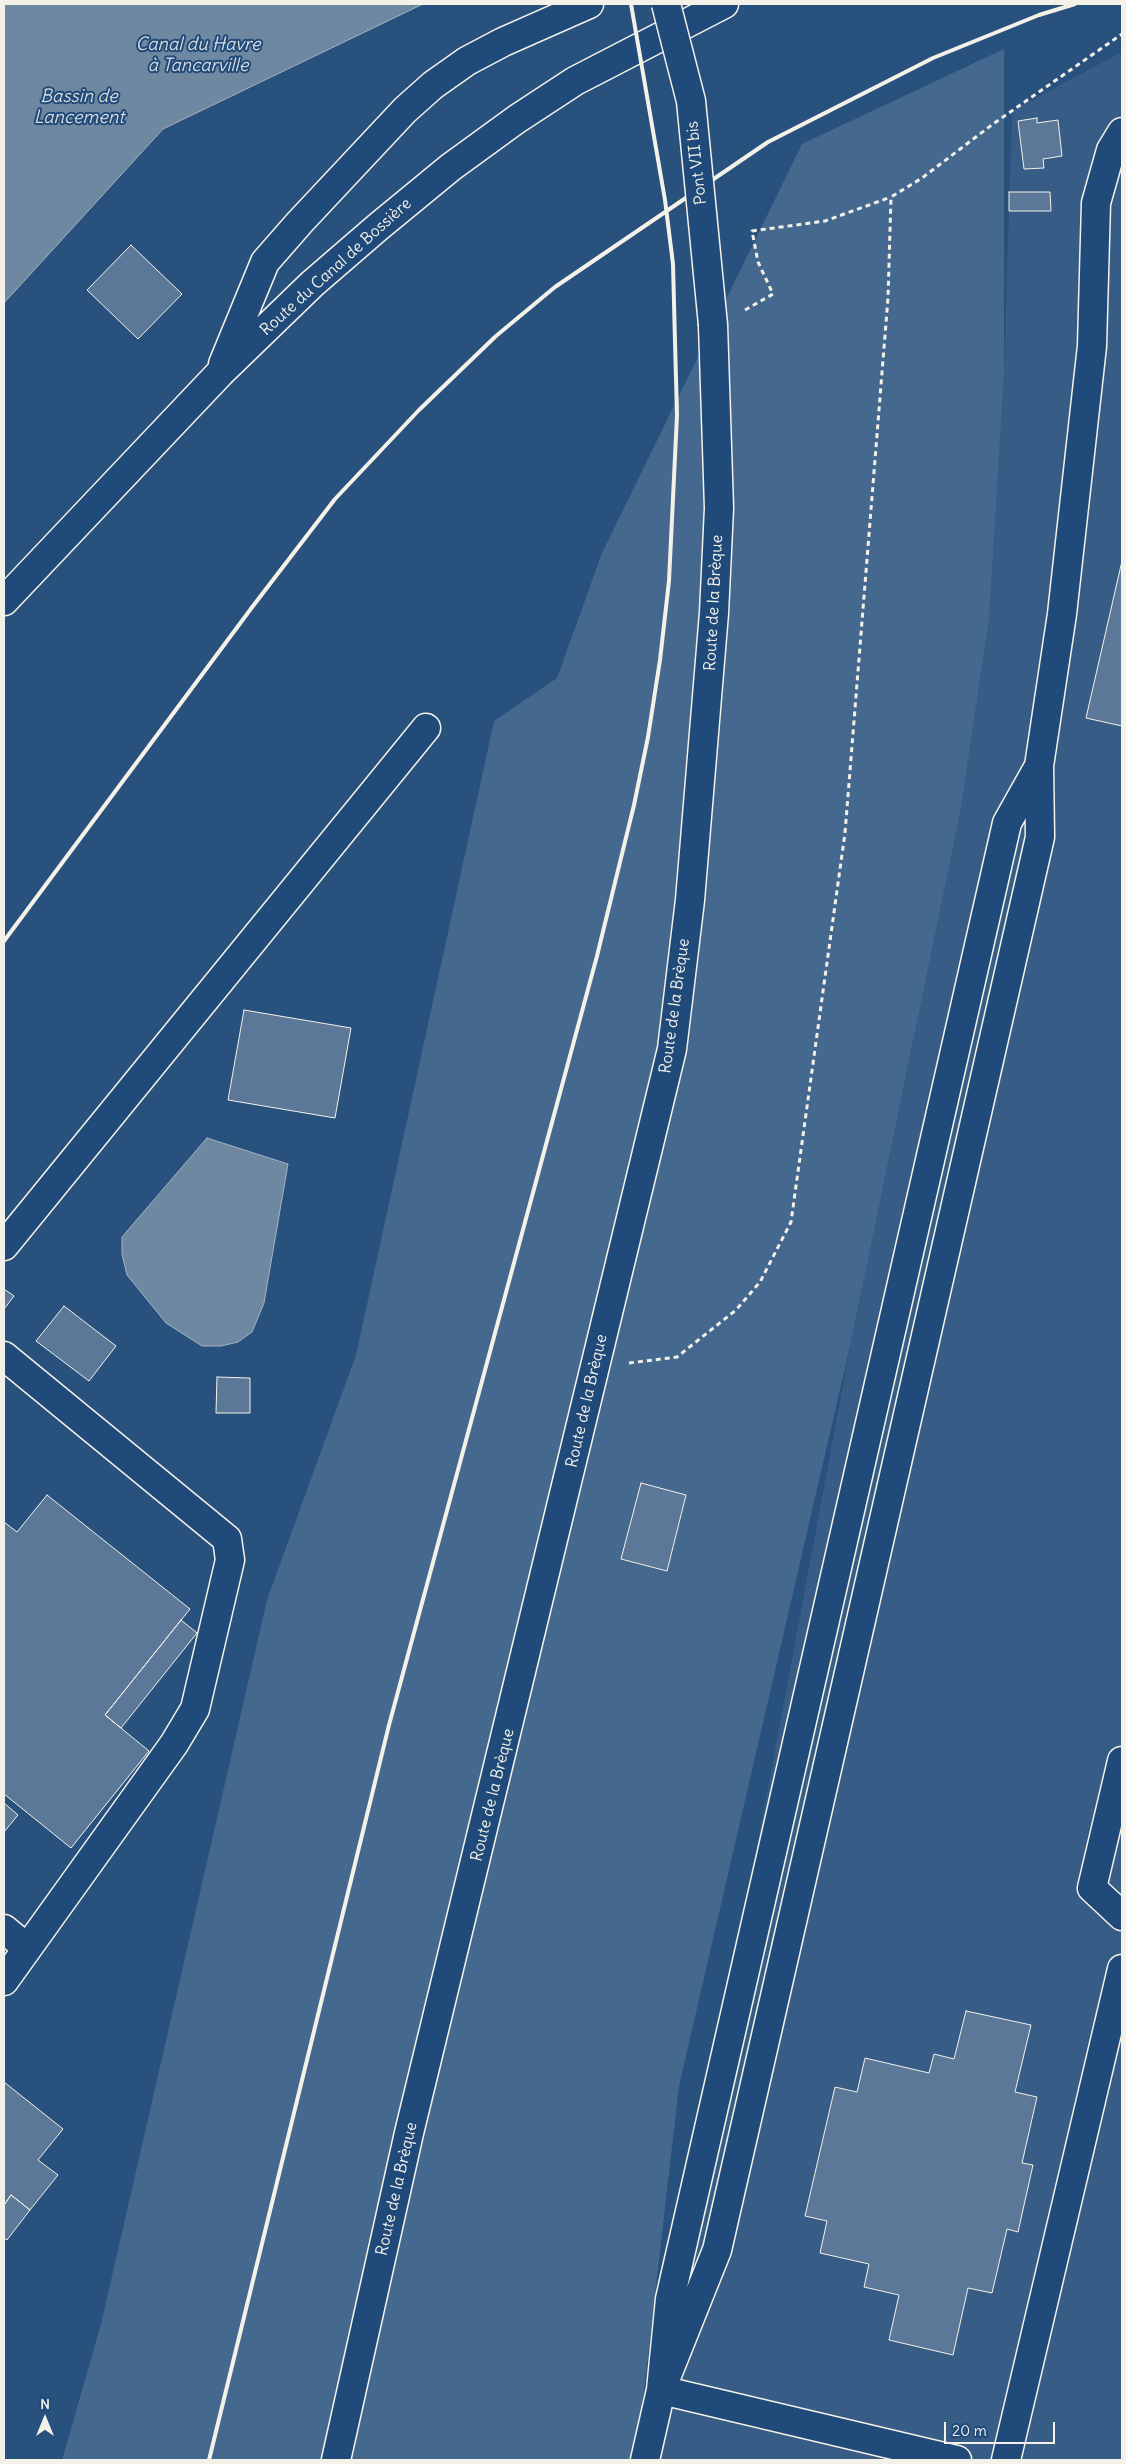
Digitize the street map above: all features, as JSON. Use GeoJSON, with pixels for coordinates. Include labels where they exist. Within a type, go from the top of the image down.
{"type":"FeatureCollection","features":[{"type":"Feature","properties":{"kind":"main road"},"geometry":{"type":"LineString","coordinates":[[220,373],[265,262],[405,110],[433,85],[467,61],[503,42],[590,4]]}},
{"type":"Feature","properties":{"kind":"main road","name":"Pont VII bis"},"geometry":{"type":"LineString","coordinates":[[666,4],[691,101],[713,325]]}},
{"type":"Feature","properties":{"kind":"main road","name":"Route du Canal de Bossière"},"geometry":{"type":"LineString","coordinates":[[4,601],[220,373],[312,284],[378,227],[452,167],[510,124],[575,81],[724,4]]}},
{"type":"Feature","properties":{"kind":"main road"},"geometry":{"type":"LineString","coordinates":[[661,2390],[719,2241],[1040,837],[1040,766],[1062,614],[1092,346],[1096,203],[1111,150],[1122,132]]}},
{"type":"Feature","properties":{"kind":"main road","name":"Route de la Brèque"},"geometry":{"type":"LineString","coordinates":[[336,2460],[409,2133],[672,1049],[690,900],[714,613],[719,508],[713,325]]}},
{"type":"Feature","properties":{"kind":"main road"},"geometry":{"type":"LineString","coordinates":[[4,1246],[426,728]]}},
{"type":"Feature","properties":{"kind":"main road"},"geometry":{"type":"LineString","coordinates":[[645,2460],[661,2390],[670,2299],[1007,822],[1040,766]]}},
{"type":"Feature","properties":{"kind":"main road"},"geometry":{"type":"LineString","coordinates":[[4,1981],[174,1744],[195,1709],[230,1560],[228,1539],[5,1359]]}},
{"type":"Feature","properties":{"kind":"main road"},"geometry":{"type":"LineString","coordinates":[[1122,1760],[1092,1888],[1122,1916]]}},
{"type":"Feature","properties":{"kind":"main road"},"geometry":{"type":"LineString","coordinates":[[4,1929],[27,1948]]}},
{"type":"Feature","properties":{"kind":"main road"},"geometry":{"type":"LineString","coordinates":[[1006,2460],[1122,1969]]}},
{"type":"Feature","properties":{"kind":"main road"},"geometry":{"type":"LineString","coordinates":[[661,2390],[957,2460]]}},
{"type":"Feature","properties":{"kind":"path"},"geometry":{"type":"LineString","coordinates":[[744,310],[772,294],[758,262],[752,231],[825,221],[891,197],[922,178],[993,124],[1122,34]]}},
{"type":"Feature","properties":{"kind":"path"},"geometry":{"type":"LineString","coordinates":[[625,1363],[677,1357],[736,1310],[760,1282],[791,1222],[845,833],[888,298],[891,197]]}},
{"type":"Feature","properties":{"kind":"shaded area"},"geometry":{"type":"Polygon","coordinates":[[[1004,49],[1004,376],[989,620],[960,814],[851,1342],[679,2086],[636,2460],[62,2460],[101,2324],[267,1600],[356,1355],[494,721],[557,678],[602,553],[802,144],[1004,49]]]}},
{"type":"Feature","properties":{"kind":"shaded area"},"geometry":{"type":"Polygon","coordinates":[[[1122,52],[1122,2460],[643,2460],[851,1342],[960,814],[989,620],[1004,376],[1012,111],[1122,52]]]}},
{"type":"Feature","properties":{"kind":"water","name":"Bassin de Lancement"},"geometry":{"type":"Polygon","coordinates":[[[4,4],[423,4],[163,129],[4,303],[4,4]]]}},
{"type":"Feature","properties":{"kind":"water"},"geometry":{"type":"Polygon","coordinates":[[[207,1138],[288,1164],[264,1303],[252,1332],[238,1342],[221,1346],[202,1346],[166,1323],[127,1275],[122,1254],[122,1237],[207,1138]]]}},
{"type":"Feature","properties":{"kind":"building"},"geometry":{"type":"Polygon","coordinates":[[[1037,118],[1037,123],[1058,120],[1062,156],[1043,159],[1044,168],[1024,169],[1018,121],[1037,118]]]}},
{"type":"Feature","properties":{"kind":"building"},"geometry":{"type":"Polygon","coordinates":[[[1009,192],[1050,192],[1051,211],[1009,211],[1009,192]]]}},
{"type":"Feature","properties":{"kind":"building"},"geometry":{"type":"Polygon","coordinates":[[[131,245],[182,294],[138,339],[87,290],[131,245]]]}},
{"type":"Feature","properties":{"kind":"building"},"geometry":{"type":"Polygon","coordinates":[[[1122,561],[1122,726],[1086,718],[1122,561]]]}},
{"type":"Feature","properties":{"kind":"building"},"geometry":{"type":"Polygon","coordinates":[[[244,1010],[351,1028],[335,1118],[228,1100],[244,1010]]]}},
{"type":"Feature","properties":{"kind":"building"},"geometry":{"type":"Polygon","coordinates":[[[4,1289],[14,1296],[4,1309],[4,1289]]]}},
{"type":"Feature","properties":{"kind":"building"},"geometry":{"type":"Polygon","coordinates":[[[64,1306],[116,1346],[89,1381],[36,1341],[64,1306]]]}},
{"type":"Feature","properties":{"kind":"building"},"geometry":{"type":"Polygon","coordinates":[[[217,1377],[250,1378],[250,1413],[216,1413],[217,1377]]]}},
{"type":"Feature","properties":{"kind":"building"},"geometry":{"type":"Polygon","coordinates":[[[641,1483],[686,1495],[667,1571],[621,1559],[641,1483]]]}},
{"type":"Feature","properties":{"kind":"building"},"geometry":{"type":"Polygon","coordinates":[[[47,1495],[190,1609],[105,1715],[149,1751],[71,1848],[4,1794],[4,1522],[17,1532],[47,1495]]]}},
{"type":"Feature","properties":{"kind":"building"},"geometry":{"type":"Polygon","coordinates":[[[181,1620],[197,1633],[121,1728],[105,1715],[181,1620]]]}},
{"type":"Feature","properties":{"kind":"building"},"geometry":{"type":"Polygon","coordinates":[[[4,1803],[18,1815],[4,1832],[4,1803]]]}},
{"type":"Feature","properties":{"kind":"building"},"geometry":{"type":"Polygon","coordinates":[[[966,2011],[1031,2025],[1015,2092],[1037,2097],[1022,2163],[1033,2165],[1018,2232],[1007,2229],[992,2293],[968,2288],[953,2355],[889,2340],[899,2295],[864,2287],[869,2264],[820,2253],[827,2221],[805,2216],[835,2087],[857,2092],[865,2058],[929,2073],[934,2054],[954,2059],[966,2011]]]}},
{"type":"Feature","properties":{"kind":"building"},"geometry":{"type":"Polygon","coordinates":[[[4,2082],[63,2129],[38,2160],[58,2175],[30,2210],[11,2195],[4,2205],[4,2082]]]}},
{"type":"Feature","properties":{"kind":"building"},"geometry":{"type":"Polygon","coordinates":[[[11,2195],[30,2210],[7,2240],[4,2238],[4,2205],[11,2195]]]}},
{"type":"Feature","properties":{"kind":"railway"},"geometry":{"type":"LineString","coordinates":[[209,2460],[389,1725],[597,956],[634,805],[648,737],[660,660],[669,581],[677,415],[673,264],[665,200],[631,4]]}},
{"type":"Feature","properties":{"kind":"railway"},"geometry":{"type":"LineString","coordinates":[[4,941],[335,499],[419,410],[496,336],[555,287],[768,142],[933,58],[1039,15],[1075,4]]}},
{"type":"Feature","properties":{"kind":"water label","name":"Canal du Havre à Tancarville"},"geometry":{"type":"Point","coordinates":[198,55]}}]}
